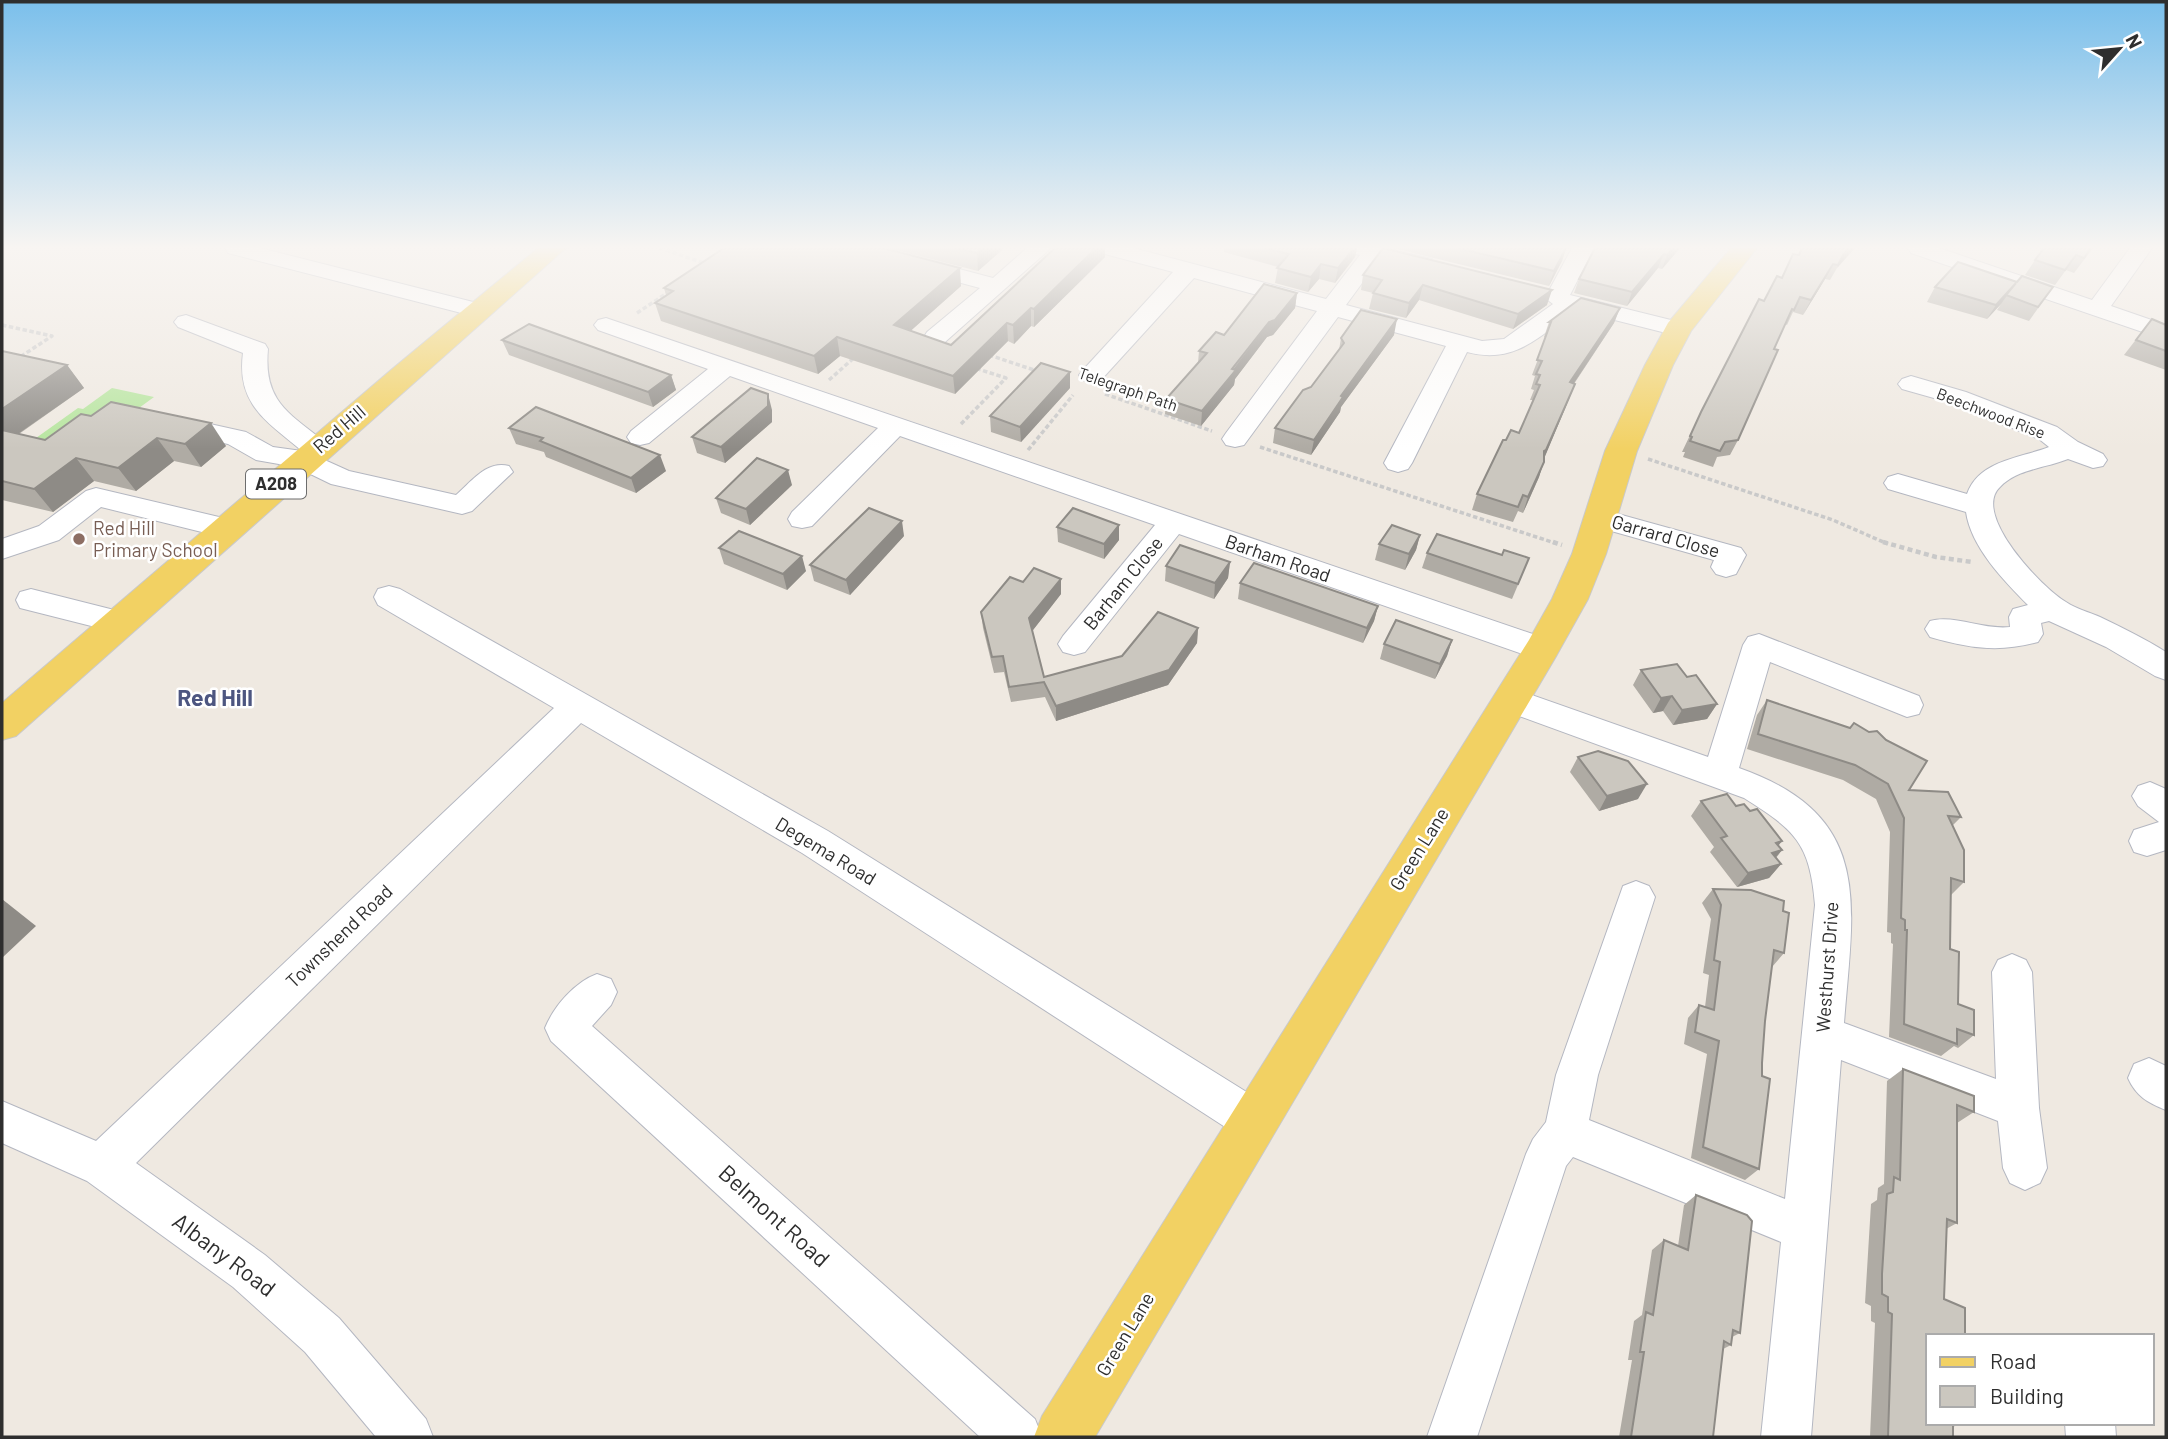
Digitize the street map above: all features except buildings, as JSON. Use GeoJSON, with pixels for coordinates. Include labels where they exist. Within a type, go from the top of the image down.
{"type":"FeatureCollection","features":[{"type":"Feature","properties":{"kind":"main road","name":"Red Hill"},"geometry":{"type":"LineString","coordinates":[[2,725],[471,315]]}},
{"type":"Feature","properties":{"kind":"main road","name":"Green Lane"},"geometry":{"type":"LineString","coordinates":[[1063,1437],[1512,700],[1570,599],[1595,536],[1621,451],[1678,329],[1689,315]]}},
{"type":"Feature","properties":{"kind":"street","name":"Barham Road"},"geometry":{"type":"LineString","coordinates":[[626,315],[606,325],[1542,649]]}},
{"type":"Feature","properties":{"kind":"street"},"geometry":{"type":"LineString","coordinates":[[936,337],[962,315]]}},
{"type":"Feature","properties":{"kind":"street"},"geometry":{"type":"LineString","coordinates":[[1097,384],[1153,315]]}},
{"type":"Feature","properties":{"kind":"street"},"geometry":{"type":"LineString","coordinates":[[1235,439],[1327,315]]}},
{"type":"Feature","properties":{"kind":"street"},"geometry":{"type":"LineString","coordinates":[[1357,315],[1481,348],[1506,347],[1545,315]]}},
{"type":"Feature","properties":{"kind":"street"},"geometry":{"type":"LineString","coordinates":[[1624,315],[1678,329]]}},
{"type":"Feature","properties":{"kind":"street"},"geometry":{"type":"LineString","coordinates":[[2115,315],[2166,332]]}},
{"type":"Feature","properties":{"kind":"street"},"geometry":{"type":"LineString","coordinates":[[186,322],[256,349],[254,366],[264,405],[310,455],[341,478],[462,505],[499,472]]}},
{"type":"Feature","properties":{"kind":"street"},"geometry":{"type":"LineString","coordinates":[[1398,463],[1459,344]]}},
{"type":"Feature","properties":{"kind":"street"},"geometry":{"type":"LineString","coordinates":[[640,437],[725,368]]}},
{"type":"Feature","properties":{"kind":"street","name":"Beechwood Rise"},"geometry":{"type":"LineString","coordinates":[[1911,384],[1956,397],[2049,433],[2080,454],[2024,464],[1995,475],[1981,490],[1977,506]]}},
{"type":"Feature","properties":{"kind":"street"},"geometry":{"type":"LineString","coordinates":[[150,419],[237,438],[266,454],[310,455]]}},
{"type":"Feature","properties":{"kind":"street"},"geometry":{"type":"LineString","coordinates":[[802,519],[896,425]]}},
{"type":"Feature","properties":{"kind":"street"},"geometry":{"type":"LineString","coordinates":[[1898,483],[1977,506],[1988,536],[2008,565],[2052,609],[2164,662]]}},
{"type":"Feature","properties":{"kind":"street"},"geometry":{"type":"LineString","coordinates":[[2,549],[49,533],[96,497],[226,527]]}},
{"type":"Feature","properties":{"kind":"street","name":"Barham Close"},"geometry":{"type":"LineString","coordinates":[[1074,644],[1173,522]]}},
{"type":"Feature","properties":{"kind":"street","name":"Garrard Close"},"geometry":{"type":"LineString","coordinates":[[1595,536],[1731,556]]}},
{"type":"Feature","properties":{"kind":"street","name":"Degema Road"},"geometry":{"type":"LineString","coordinates":[[389,597],[815,842],[1254,1121]]}},
{"type":"Feature","properties":{"kind":"street"},"geometry":{"type":"LineString","coordinates":[[31,600],[119,622]]}},
{"type":"Feature","properties":{"kind":"street"},"geometry":{"type":"LineString","coordinates":[[1941,629],[1977,639],[2010,640],[2027,634],[2024,617],[2052,609]]}},
{"type":"Feature","properties":{"kind":"street"},"geometry":{"type":"LineString","coordinates":[[1720,775],[1759,645],[1907,705]]}},
{"type":"Feature","properties":{"kind":"street","name":"Westhurst Drive"},"geometry":{"type":"LineString","coordinates":[[1512,700],[1756,788],[1789,808],[1817,836],[1832,872],[1834,905],[1786,1437]]}},
{"type":"Feature","properties":{"kind":"street","name":"Townshend Road"},"geometry":{"type":"LineString","coordinates":[[102,1166],[577,706]]}},
{"type":"Feature","properties":{"kind":"street"},"geometry":{"type":"LineString","coordinates":[[1452,1437],[1548,1154],[1565,1132],[1577,1075],[1636,897]]}},
{"type":"Feature","properties":{"kind":"street"},"geometry":{"type":"LineString","coordinates":[[2012,972],[2018,1108],[2025,1168]]}},
{"type":"Feature","properties":{"kind":"street","name":"Belmont Road"},"geometry":{"type":"LineString","coordinates":[[597,992],[565,1028],[1017,1437]]}},
{"type":"Feature","properties":{"kind":"street"},"geometry":{"type":"LineString","coordinates":[[1822,1034],[2018,1108]]}},
{"type":"Feature","properties":{"kind":"street","name":"Albany Road"},"geometry":{"type":"LineString","coordinates":[[2,1122],[102,1166],[249,1271],[322,1335],[408,1437]]}},
{"type":"Feature","properties":{"kind":"street"},"geometry":{"type":"LineString","coordinates":[[1565,1132],[1805,1229]]}},
{"type":"Feature","properties":{"kind":"path"},"geometry":{"type":"LineString","coordinates":[[2,326],[52,336],[12,362]]}},
{"type":"Feature","properties":{"kind":"path"},"geometry":{"type":"LineString","coordinates":[[810,396],[859,354]]}},
{"type":"Feature","properties":{"kind":"path","name":"Telegraph Path"},"geometry":{"type":"LineString","coordinates":[[987,354],[1051,376]]}},
{"type":"Feature","properties":{"kind":"path"},"geometry":{"type":"LineString","coordinates":[[943,442],[1006,378],[968,366]]}},
{"type":"Feature","properties":{"kind":"path","name":"Telegraph Path"},"geometry":{"type":"LineString","coordinates":[[1097,384],[1235,439],[1595,536]]}},
{"type":"Feature","properties":{"kind":"path"},"geometry":{"type":"LineString","coordinates":[[1014,467],[1073,396]]}},
{"type":"Feature","properties":{"kind":"path"},"geometry":{"type":"LineString","coordinates":[[1621,451],[1833,520],[1929,557],[2008,565]]}},
{"type":"Feature","properties":{"kind":"green space"},"geometry":{"type":"Polygon","coordinates":[[[112,388],[154,397],[102,435],[22,448],[78,408],[83,409],[112,388]]]}},
{"type":"Feature","properties":{"kind":"place","name":"Red Hill Primary School"},"geometry":{"type":"Point","coordinates":[79,539]}},
{"type":"Feature","properties":{"kind":"district","name":"Red Hill"},"geometry":{"type":"Point","coordinates":[215,698]}}]}
